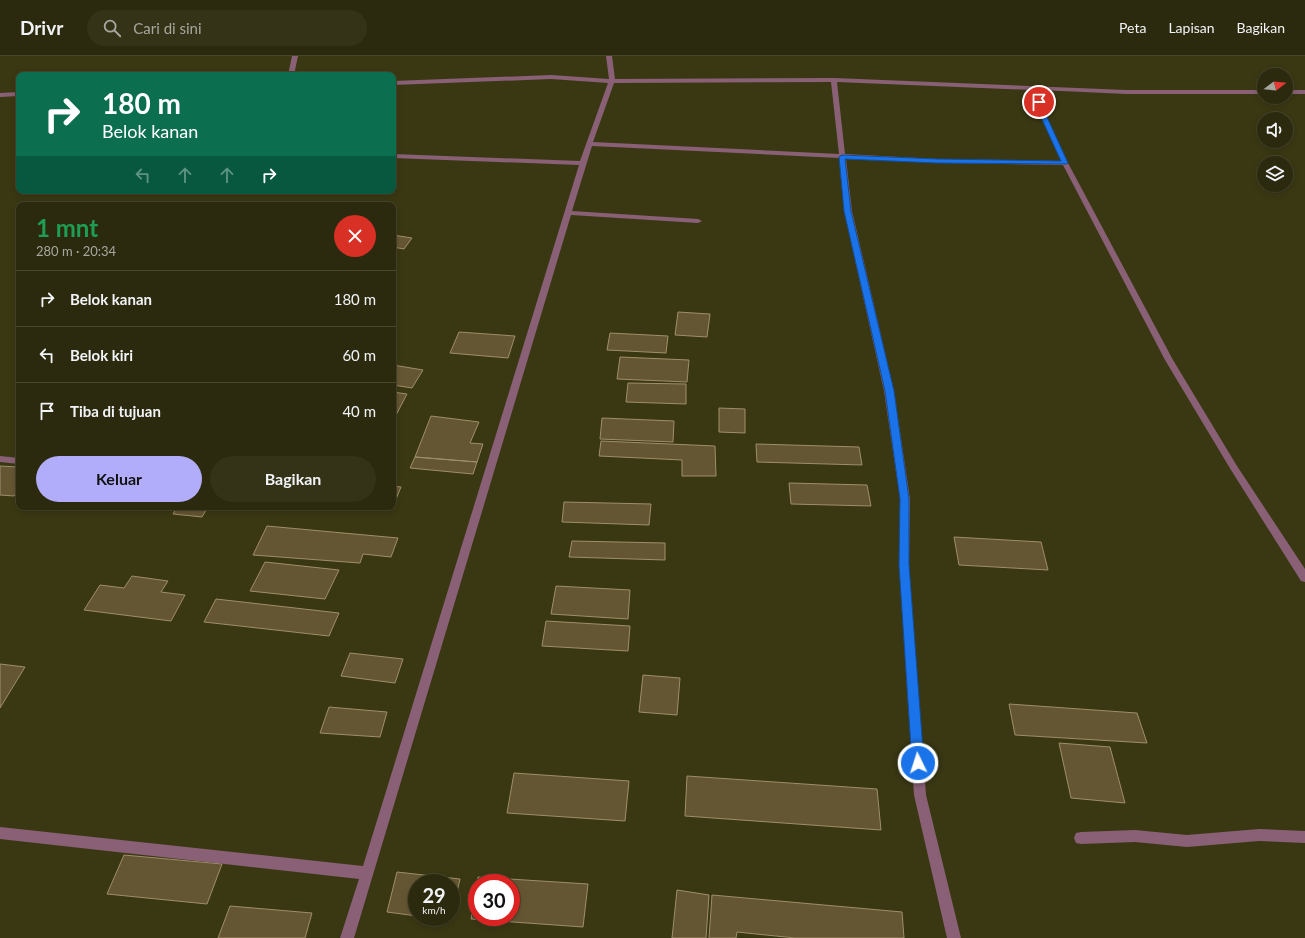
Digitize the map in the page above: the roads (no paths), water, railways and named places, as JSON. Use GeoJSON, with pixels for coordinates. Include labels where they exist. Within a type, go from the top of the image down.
{"type":"FeatureCollection","features":[{"type":"Feature","properties":{"kind":"street"},"geometry":{"type":"LineString","coordinates":[[292,72],[295,56]]}},
{"type":"Feature","properties":{"kind":"street"},"geometry":{"type":"LineString","coordinates":[[347,938],[589,144],[612,80],[609,56]]}},
{"type":"Feature","properties":{"kind":"street"},"geometry":{"type":"LineString","coordinates":[[396,83],[551,77],[612,80],[834,80],[1126,92],[1257,92]]}},
{"type":"Feature","properties":{"kind":"street"},"geometry":{"type":"LineString","coordinates":[[834,80],[848,211],[890,391],[905,499],[904,565],[920,795],[954,938]]}},
{"type":"Feature","properties":{"kind":"street"},"geometry":{"type":"LineString","coordinates":[[1036,88],[1043,115],[1065,163],[1169,360],[1234,468],[1305,578]]}},
{"type":"Feature","properties":{"kind":"street"},"geometry":{"type":"LineString","coordinates":[[1293,92],[1305,92]]}},
{"type":"Feature","properties":{"kind":"street"},"geometry":{"type":"LineString","coordinates":[[0,95],[16,94]]}},
{"type":"Feature","properties":{"kind":"street"},"geometry":{"type":"LineString","coordinates":[[589,144],[937,161],[1065,163]]}},
{"type":"Feature","properties":{"kind":"street"},"geometry":{"type":"LineString","coordinates":[[396,156],[584,163]]}},
{"type":"Feature","properties":{"kind":"street"},"geometry":{"type":"LineString","coordinates":[[569,213],[698,221]]}},
{"type":"Feature","properties":{"kind":"street"},"geometry":{"type":"LineString","coordinates":[[0,459],[16,461]]}},
{"type":"Feature","properties":{"kind":"street"},"geometry":{"type":"LineString","coordinates":[[0,833],[368,873]]}},
{"type":"Feature","properties":{"kind":"street"},"geometry":{"type":"LineString","coordinates":[[1081,838],[1135,836],[1187,841],[1259,835],[1305,837]]}}]}
